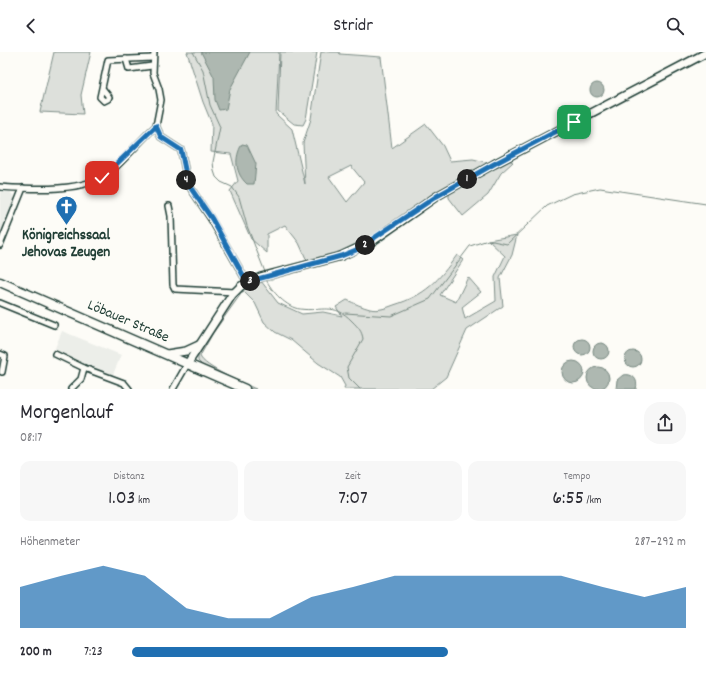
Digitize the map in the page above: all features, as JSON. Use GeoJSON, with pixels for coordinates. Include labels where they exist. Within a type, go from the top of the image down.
{"type":"FeatureCollection","features":[{"type":"Feature","properties":{"kind":"main road"},"geometry":{"type":"LineString","coordinates":[[188,363],[234,292],[247,282],[356,250],[437,196],[494,164],[706,53]]}},
{"type":"Feature","properties":{"kind":"main road","name":"Löbauer Straße"},"geometry":{"type":"LineString","coordinates":[[0,282],[245,389]]}},
{"type":"Feature","properties":{"kind":"main road"},"geometry":{"type":"LineString","coordinates":[[167,354],[186,351],[199,344]]}},
{"type":"Feature","properties":{"kind":"street"},"geometry":{"type":"LineString","coordinates":[[0,187],[68,187],[96,181],[111,171],[156,126],[161,100],[152,66],[153,55],[108,60],[102,88]]}},
{"type":"Feature","properties":{"kind":"street"},"geometry":{"type":"LineString","coordinates":[[126,59],[129,69],[152,66]]}},
{"type":"Feature","properties":{"kind":"street"},"geometry":{"type":"LineString","coordinates":[[156,126],[161,137],[181,150],[188,184],[212,219],[247,282]]}},
{"type":"Feature","properties":{"kind":"street"},"geometry":{"type":"LineString","coordinates":[[0,245],[23,188]]}},
{"type":"Feature","properties":{"kind":"street"},"geometry":{"type":"LineString","coordinates":[[169,206],[172,216],[173,285],[175,289],[234,292]]}},
{"type":"Feature","properties":{"kind":"street"},"geometry":{"type":"LineString","coordinates":[[0,303],[54,324]]}},
{"type":"Feature","properties":{"kind":"street"},"geometry":{"type":"LineString","coordinates":[[55,354],[84,368],[124,383],[129,389]]}},
{"type":"Feature","properties":{"kind":"street"},"geometry":{"type":"LineString","coordinates":[[0,373],[3,355]]}},
{"type":"Feature","properties":{"kind":"street"},"geometry":{"type":"LineString","coordinates":[[173,389],[188,363]]}},
{"type":"Feature","properties":{"kind":"street"},"geometry":{"type":"LineString","coordinates":[[71,389],[81,379],[84,368]]}},
{"type":"Feature","properties":{"kind":"shaded area"},"geometry":{"type":"Polygon","coordinates":[[[54,52],[91,52],[81,95],[83,114],[40,112],[54,52]]]}},
{"type":"Feature","properties":{"kind":"shaded area"},"geometry":{"type":"Polygon","coordinates":[[[187,52],[279,52],[276,114],[292,129],[305,184],[303,143],[311,119],[321,52],[339,52],[340,54],[381,57],[392,148],[426,124],[443,146],[450,161],[473,159],[490,163],[361,246],[308,263],[299,243],[285,225],[267,234],[267,253],[251,239],[230,191],[238,181],[231,154],[211,152],[212,124],[203,102],[187,52]],[[351,166],[329,177],[347,202],[364,182],[351,166]]]}},
{"type":"Feature","properties":{"kind":"shaded area"},"geometry":{"type":"Polygon","coordinates":[[[201,52],[250,52],[230,89],[226,109],[219,110],[215,100],[214,77],[201,52]]]}},
{"type":"Feature","properties":{"kind":"shaded area"},"geometry":{"type":"Polygon","coordinates":[[[280,52],[317,52],[306,119],[303,125],[294,124],[278,111],[280,52]]]}},
{"type":"Feature","properties":{"kind":"shaded area"},"geometry":{"type":"Polygon","coordinates":[[[594,83],[600,83],[604,87],[604,93],[600,97],[594,97],[590,93],[590,87],[594,83]]]}},
{"type":"Feature","properties":{"kind":"shaded area"},"geometry":{"type":"Polygon","coordinates":[[[242,144],[247,145],[256,164],[254,184],[247,184],[243,180],[238,170],[237,160],[239,149],[242,144]]]}},
{"type":"Feature","properties":{"kind":"shaded area"},"geometry":{"type":"Polygon","coordinates":[[[507,159],[513,162],[501,173],[488,195],[463,216],[449,198],[449,193],[507,159]]]}},
{"type":"Feature","properties":{"kind":"shaded area"},"geometry":{"type":"Polygon","coordinates":[[[0,189],[9,190],[17,201],[0,239],[0,189]]]}},
{"type":"Feature","properties":{"kind":"shaded area"},"geometry":{"type":"Polygon","coordinates":[[[517,235],[512,255],[500,278],[503,306],[467,330],[446,377],[431,389],[344,389],[345,386],[340,377],[318,363],[291,340],[275,332],[264,322],[255,303],[243,291],[213,333],[200,356],[208,365],[216,370],[256,389],[252,389],[202,365],[198,361],[198,353],[230,302],[241,290],[261,281],[278,303],[302,314],[323,312],[342,316],[336,307],[347,300],[376,310],[415,297],[437,280],[457,255],[463,260],[440,295],[456,302],[468,277],[481,292],[462,307],[465,319],[496,301],[495,277],[505,256],[488,240],[517,235]]]}},
{"type":"Feature","properties":{"kind":"shaded area"},"geometry":{"type":"Polygon","coordinates":[[[62,331],[121,355],[112,377],[60,356],[55,348],[62,331]]]}},
{"type":"Feature","properties":{"kind":"shaded area"},"geometry":{"type":"Polygon","coordinates":[[[579,339],[585,339],[590,344],[588,353],[585,355],[579,355],[574,350],[574,344],[579,339]]]}},
{"type":"Feature","properties":{"kind":"shaded area"},"geometry":{"type":"Polygon","coordinates":[[[598,343],[604,343],[609,348],[607,357],[604,359],[598,359],[593,354],[593,348],[598,343]]]}},
{"type":"Feature","properties":{"kind":"shaded area"},"geometry":{"type":"Polygon","coordinates":[[[630,351],[636,351],[641,356],[639,365],[636,367],[630,367],[625,362],[625,356],[630,351]]]}},
{"type":"Feature","properties":{"kind":"shaded area"},"geometry":{"type":"Polygon","coordinates":[[[573,361],[581,364],[584,372],[581,380],[573,383],[565,380],[562,372],[565,364],[573,361]]]}},
{"type":"Feature","properties":{"kind":"shaded area"},"geometry":{"type":"Polygon","coordinates":[[[598,367],[606,370],[609,378],[606,386],[598,389],[590,386],[587,378],[590,370],[598,367]]]}},
{"type":"Feature","properties":{"kind":"shaded area"},"geometry":{"type":"Polygon","coordinates":[[[623,375],[632,376],[636,380],[636,389],[616,389],[617,380],[623,375]]]}},
{"type":"Feature","properties":{"kind":"waterway"},"geometry":{"type":"LineString","coordinates":[[193,52],[203,70],[210,105],[220,127],[213,162],[214,171],[216,177],[221,182],[232,187],[239,197],[247,226],[265,272]]}},
{"type":"Feature","properties":{"kind":"waterway"},"geometry":{"type":"LineString","coordinates":[[345,313],[391,316],[430,299],[470,246],[488,240],[507,244],[547,206],[572,194],[600,188],[706,204]]}},
{"type":"Feature","properties":{"kind":"waterway"},"geometry":{"type":"LineString","coordinates":[[266,279],[276,294],[290,306],[308,310],[333,310],[346,315],[358,327],[363,339],[347,367],[349,378],[360,389]]}},
{"type":"Feature","properties":{"kind":"place","name":"Königreichssaal Jehovas Zeugen"},"geometry":{"type":"Point","coordinates":[66,226]}},
{"type":"Feature","properties":{"kind":"route"},"geometry":{"type":"LineString","coordinates":[[102,178],[111,171],[156,126],[161,137],[181,150],[184,160],[186,181],[212,219],[247,282],[341,256],[356,250],[373,241],[437,196],[574,122]]}}]}
